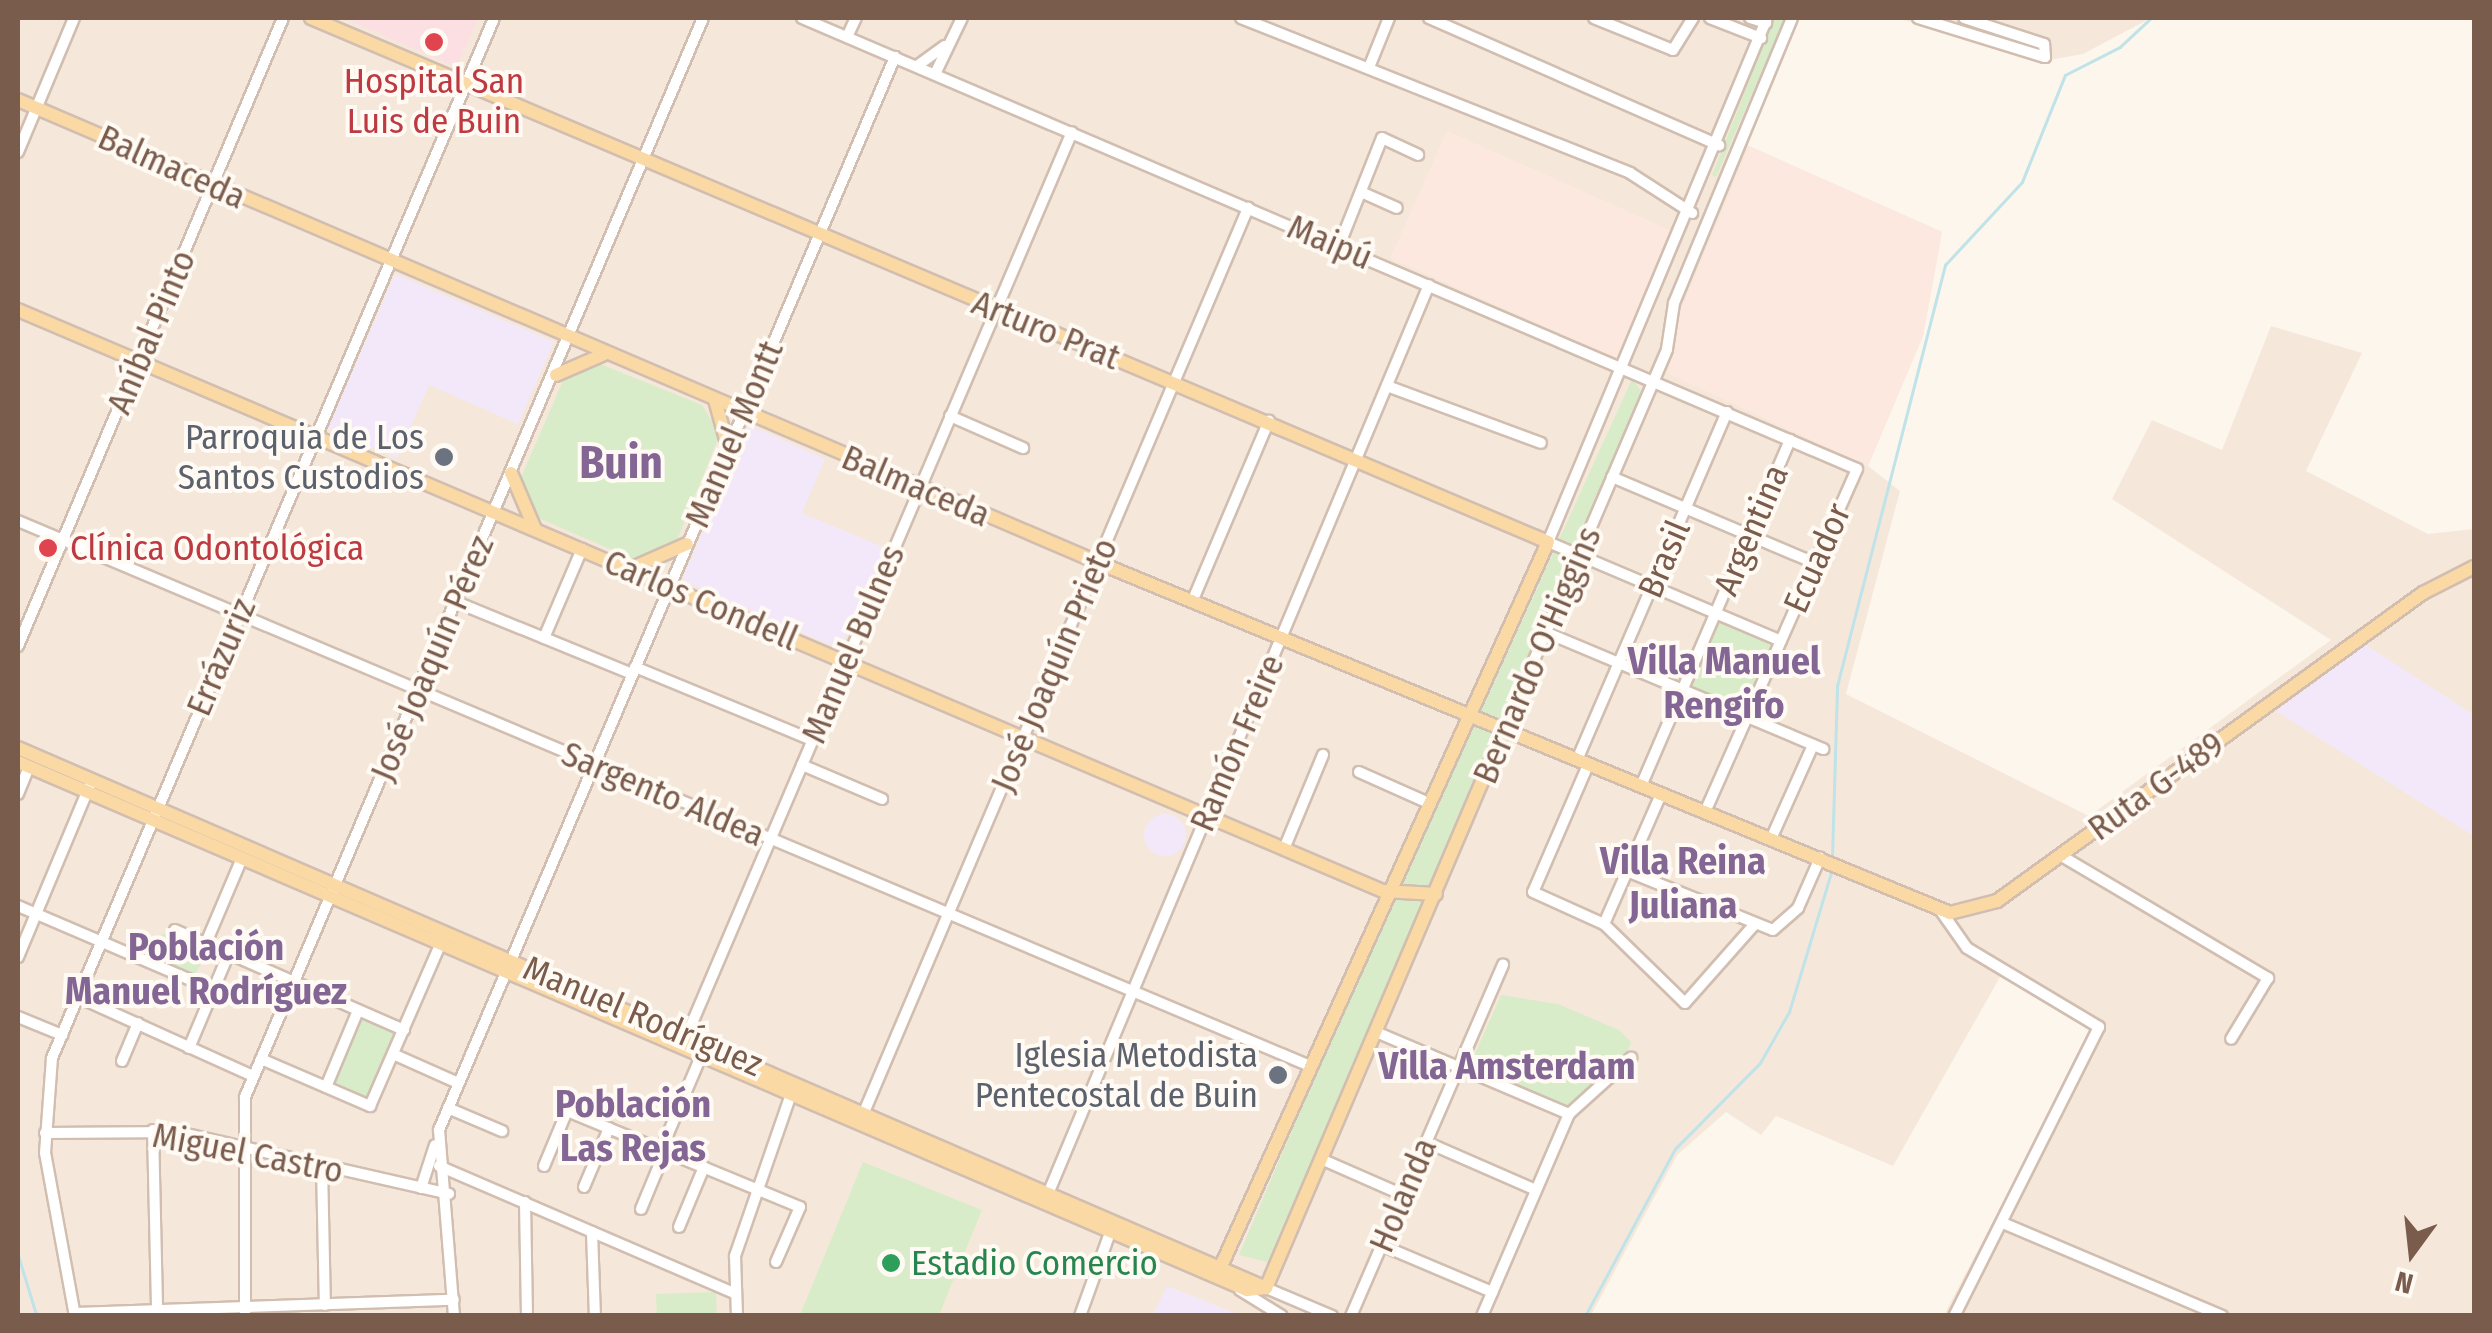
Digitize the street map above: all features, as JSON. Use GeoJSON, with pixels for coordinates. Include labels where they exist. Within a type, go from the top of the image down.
{"type":"FeatureCollection","features":[{"type":"Feature","properties":{"kind":"main road","name":"Arturo Prat"},"geometry":{"type":"LineString","coordinates":[[311,18],[1548,542]]}},
{"type":"Feature","properties":{"kind":"main road","name":"Balmaceda"},"geometry":{"type":"LineString","coordinates":[[18,100],[743,413],[1467,718],[1828,862]]}},
{"type":"Feature","properties":{"kind":"main road","name":"Carlos Condell"},"geometry":{"type":"LineString","coordinates":[[18,310],[1383,891],[1436,894]]}},
{"type":"Feature","properties":{"kind":"main road"},"geometry":{"type":"LineString","coordinates":[[556,375],[606,353]]}},
{"type":"Feature","properties":{"kind":"main road"},"geometry":{"type":"LineString","coordinates":[[714,400],[728,447]]}},
{"type":"Feature","properties":{"kind":"main road"},"geometry":{"type":"LineString","coordinates":[[511,473],[536,530]]}},
{"type":"Feature","properties":{"kind":"main road","name":"Bernardo O'Higgins"},"geometry":{"type":"LineString","coordinates":[[1219,1269],[1383,891],[1548,542]]}},
{"type":"Feature","properties":{"kind":"main road"},"geometry":{"type":"LineString","coordinates":[[627,569],[687,544]]}},
{"type":"Feature","properties":{"kind":"main road","name":"Ruta G-489"},"geometry":{"type":"LineString","coordinates":[[1941,911],[1988,906],[2423,593],[2473,569]]}},
{"type":"Feature","properties":{"kind":"main road","name":"Bernardo O'Higgins"},"geometry":{"type":"LineString","coordinates":[[1266,1288],[1504,730]]}},
{"type":"Feature","properties":{"kind":"main road","name":"Manuel Rodríguez"},"geometry":{"type":"LineString","coordinates":[[18,748],[89,786]]}},
{"type":"Feature","properties":{"kind":"main road","name":"Manuel Rodríguez"},"geometry":{"type":"LineString","coordinates":[[23,765],[154,813],[1266,1288]]}},
{"type":"Feature","properties":{"kind":"main road","name":"Manuel Rodríguez"},"geometry":{"type":"LineString","coordinates":[[154,813],[242,858],[333,890],[441,944],[508,965]]}},
{"type":"Feature","properties":{"kind":"main road"},"geometry":{"type":"LineString","coordinates":[[1828,862],[1941,911]]}},
{"type":"Feature","properties":{"kind":"main road","name":"Manuel Rodríguez"},"geometry":{"type":"LineString","coordinates":[[704,1049],[791,1094],[862,1116]]}},
{"type":"Feature","properties":{"kind":"main road","name":"Manuel Rodríguez"},"geometry":{"type":"LineString","coordinates":[[1219,1269],[1232,1284],[1266,1288]]}},
{"type":"Feature","properties":{"kind":"street"},"geometry":{"type":"LineString","coordinates":[[18,152],[74,18]]}},
{"type":"Feature","properties":{"kind":"street","name":"Aníbal Pinto"},"geometry":{"type":"LineString","coordinates":[[18,646],[284,18]]}},
{"type":"Feature","properties":{"kind":"street","name":"Errázuriz"},"geometry":{"type":"LineString","coordinates":[[74,1314],[45,1134],[62,1035],[494,18]]}},
{"type":"Feature","properties":{"kind":"street","name":"José Joaquín Pérez"},"geometry":{"type":"LineString","coordinates":[[245,1311],[241,1146],[254,1076],[493,512],[556,375],[703,18]]}},
{"type":"Feature","properties":{"kind":"street","name":"Maipú"},"geometry":{"type":"LineString","coordinates":[[802,18],[1857,468]]}},
{"type":"Feature","properties":{"kind":"street"},"geometry":{"type":"LineString","coordinates":[[847,37],[856,18]]}},
{"type":"Feature","properties":{"kind":"street"},"geometry":{"type":"LineString","coordinates":[[935,74],[962,18]]}},
{"type":"Feature","properties":{"kind":"street"},"geometry":{"type":"LineString","coordinates":[[1370,64],[1389,18]]}},
{"type":"Feature","properties":{"kind":"street"},"geometry":{"type":"LineString","coordinates":[[1429,18],[1719,145]]}},
{"type":"Feature","properties":{"kind":"street"},"geometry":{"type":"LineString","coordinates":[[1594,18],[1676,49],[1693,18]]}},
{"type":"Feature","properties":{"kind":"street"},"geometry":{"type":"LineString","coordinates":[[1710,18],[1761,38]]}},
{"type":"Feature","properties":{"kind":"street"},"geometry":{"type":"LineString","coordinates":[[1750,18],[1766,20]]}},
{"type":"Feature","properties":{"kind":"street","name":"Bernardo O'Higgins"},"geometry":{"type":"LineString","coordinates":[[1504,730],[1654,381],[1719,188],[1792,18]]}},
{"type":"Feature","properties":{"kind":"street"},"geometry":{"type":"LineString","coordinates":[[1918,18],[2045,57],[2044,44],[1964,18]]}},
{"type":"Feature","properties":{"kind":"street"},"geometry":{"type":"LineString","coordinates":[[1249,19],[1370,64],[1630,172],[1692,213]]}},
{"type":"Feature","properties":{"kind":"street","name":"Bernardo O'Higgins"},"geometry":{"type":"LineString","coordinates":[[1548,542],[1705,182],[1766,20]]}},
{"type":"Feature","properties":{"kind":"street"},"geometry":{"type":"LineString","coordinates":[[917,66],[952,37]]}},
{"type":"Feature","properties":{"kind":"street","name":"Manuel Montt"},"geometry":{"type":"LineString","coordinates":[[421,1188],[458,1083],[894,57]]}},
{"type":"Feature","properties":{"kind":"street"},"geometry":{"type":"LineString","coordinates":[[1728,124],[1742,130]]}},
{"type":"Feature","properties":{"kind":"street","name":"Manuel Bulnes"},"geometry":{"type":"LineString","coordinates":[[685,1041],[1072,132]]}},
{"type":"Feature","properties":{"kind":"street"},"geometry":{"type":"LineString","coordinates":[[1339,246],[1382,138],[1418,155]]}},
{"type":"Feature","properties":{"kind":"street"},"geometry":{"type":"LineString","coordinates":[[1705,182],[1719,188]]}},
{"type":"Feature","properties":{"kind":"street"},"geometry":{"type":"LineString","coordinates":[[1361,192],[1397,208]]}},
{"type":"Feature","properties":{"kind":"street","name":"José Joaquín Prieto"},"geometry":{"type":"LineString","coordinates":[[862,1116],[1248,208]]}},
{"type":"Feature","properties":{"kind":"street","name":"Ramón Freire"},"geometry":{"type":"LineString","coordinates":[[1047,1196],[1429,284]]}},
{"type":"Feature","properties":{"kind":"street"},"geometry":{"type":"LineString","coordinates":[[1387,386],[1541,444]]}},
{"type":"Feature","properties":{"kind":"street","name":"Brasil"},"geometry":{"type":"LineString","coordinates":[[1583,762],[1618,663],[1727,412]]}},
{"type":"Feature","properties":{"kind":"street"},"geometry":{"type":"LineString","coordinates":[[950,416],[1023,448]]}},
{"type":"Feature","properties":{"kind":"street"},"geometry":{"type":"LineString","coordinates":[[1190,601],[1266,420]]}},
{"type":"Feature","properties":{"kind":"street","name":"Argentina"},"geometry":{"type":"LineString","coordinates":[[1641,786],[1790,440]]}},
{"type":"Feature","properties":{"kind":"street","name":"Ecuador"},"geometry":{"type":"LineString","coordinates":[[1706,812],[1857,468]]}},
{"type":"Feature","properties":{"kind":"street"},"geometry":{"type":"LineString","coordinates":[[1612,477],[1815,563]]}},
{"type":"Feature","properties":{"kind":"street","name":"Sargento Aldea"},"geometry":{"type":"LineString","coordinates":[[18,521],[1308,1065]]}},
{"type":"Feature","properties":{"kind":"street","name":"Arturo Prat"},"geometry":{"type":"LineString","coordinates":[[1548,542],[1781,641]]}},
{"type":"Feature","properties":{"kind":"street"},"geometry":{"type":"LineString","coordinates":[[544,638],[582,549]]}},
{"type":"Feature","properties":{"kind":"street"},"geometry":{"type":"LineString","coordinates":[[456,602],[812,740]]}},
{"type":"Feature","properties":{"kind":"street"},"geometry":{"type":"LineString","coordinates":[[1545,632],[1818,747],[1771,839]]}},
{"type":"Feature","properties":{"kind":"street"},"geometry":{"type":"LineString","coordinates":[[1284,849],[1323,756]]}},
{"type":"Feature","properties":{"kind":"street"},"geometry":{"type":"LineString","coordinates":[[1583,762],[1533,892],[1604,924],[1687,1003],[1755,924]]}},
{"type":"Feature","properties":{"kind":"street"},"geometry":{"type":"LineString","coordinates":[[18,794],[23,765]]}},
{"type":"Feature","properties":{"kind":"street"},"geometry":{"type":"LineString","coordinates":[[802,765],[882,800]]}},
{"type":"Feature","properties":{"kind":"street"},"geometry":{"type":"LineString","coordinates":[[1359,772],[1424,801]]}},
{"type":"Feature","properties":{"kind":"street"},"geometry":{"type":"LineString","coordinates":[[18,957],[89,786]]}},
{"type":"Feature","properties":{"kind":"street"},"geometry":{"type":"LineString","coordinates":[[1604,924],[1660,794]]}},
{"type":"Feature","properties":{"kind":"street"},"geometry":{"type":"LineString","coordinates":[[2060,855],[2268,978],[2231,1039]]}},
{"type":"Feature","properties":{"kind":"street"},"geometry":{"type":"LineString","coordinates":[[206,944],[242,858]]}},
{"type":"Feature","properties":{"kind":"street"},"geometry":{"type":"LineString","coordinates":[[1627,871],[1755,924],[1784,926],[1828,862]]}},
{"type":"Feature","properties":{"kind":"street"},"geometry":{"type":"LineString","coordinates":[[18,906],[214,990]]}},
{"type":"Feature","properties":{"kind":"street"},"geometry":{"type":"LineString","coordinates":[[1941,911],[1967,948],[2099,1026],[1954,1316]]}},
{"type":"Feature","properties":{"kind":"street"},"geometry":{"type":"LineString","coordinates":[[175,930],[404,1030]]}},
{"type":"Feature","properties":{"kind":"street"},"geometry":{"type":"LineString","coordinates":[[261,1059],[370,1106],[441,944]]}},
{"type":"Feature","properties":{"kind":"street"},"geometry":{"type":"LineString","coordinates":[[189,1048],[229,953]]}},
{"type":"Feature","properties":{"kind":"street","name":"Holanda"},"geometry":{"type":"LineString","coordinates":[[1351,1316],[1503,964]]}},
{"type":"Feature","properties":{"kind":"street"},"geometry":{"type":"LineString","coordinates":[[78,996],[254,1076]]}},
{"type":"Feature","properties":{"kind":"street"},"geometry":{"type":"LineString","coordinates":[[326,1087],[358,1013]]}},
{"type":"Feature","properties":{"kind":"street"},"geometry":{"type":"LineString","coordinates":[[18,1017],[62,1035]]}},
{"type":"Feature","properties":{"kind":"street"},"geometry":{"type":"LineString","coordinates":[[122,1061],[138,1023]]}},
{"type":"Feature","properties":{"kind":"street"},"geometry":{"type":"LineString","coordinates":[[1376,1032],[1568,1114]]}},
{"type":"Feature","properties":{"kind":"street"},"geometry":{"type":"LineString","coordinates":[[640,1209],[704,1049]]}},
{"type":"Feature","properties":{"kind":"street"},"geometry":{"type":"LineString","coordinates":[[393,1054],[458,1083]]}},
{"type":"Feature","properties":{"kind":"street"},"geometry":{"type":"LineString","coordinates":[[1482,1316],[1568,1114],[1631,1058]]}},
{"type":"Feature","properties":{"kind":"street"},"geometry":{"type":"LineString","coordinates":[[737,1316],[734,1260],[791,1094]]}},
{"type":"Feature","properties":{"kind":"street"},"geometry":{"type":"LineString","coordinates":[[448,1108],[502,1131]]}},
{"type":"Feature","properties":{"kind":"street"},"geometry":{"type":"LineString","coordinates":[[544,1166],[567,1111],[800,1206],[776,1262]]}},
{"type":"Feature","properties":{"kind":"street"},"geometry":{"type":"LineString","coordinates":[[584,1186],[609,1128]]}},
{"type":"Feature","properties":{"kind":"street"},"geometry":{"type":"LineString","coordinates":[[153,1130],[157,1310]]}},
{"type":"Feature","properties":{"kind":"street","name":"Miguel Castro"},"geometry":{"type":"LineString","coordinates":[[45,1134],[153,1130],[449,1194]]}},
{"type":"Feature","properties":{"kind":"street"},"geometry":{"type":"LineString","coordinates":[[1426,1142],[1536,1190]]}},
{"type":"Feature","properties":{"kind":"street"},"geometry":{"type":"LineString","coordinates":[[435,1144],[449,1194],[454,1316]]}},
{"type":"Feature","properties":{"kind":"street"},"geometry":{"type":"LineString","coordinates":[[1321,1159],[1403,1195]]}},
{"type":"Feature","properties":{"kind":"street"},"geometry":{"type":"LineString","coordinates":[[319,1308],[322,1166]]}},
{"type":"Feature","properties":{"kind":"street"},"geometry":{"type":"LineString","coordinates":[[439,1166],[736,1294]]}},
{"type":"Feature","properties":{"kind":"street"},"geometry":{"type":"LineString","coordinates":[[679,1227],[704,1167]]}},
{"type":"Feature","properties":{"kind":"street"},"geometry":{"type":"LineString","coordinates":[[525,1202],[528,1316]]}},
{"type":"Feature","properties":{"kind":"street"},"geometry":{"type":"LineString","coordinates":[[2003,1223],[2222,1316]]}},
{"type":"Feature","properties":{"kind":"street"},"geometry":{"type":"LineString","coordinates":[[1080,1316],[1113,1224]]}},
{"type":"Feature","properties":{"kind":"street"},"geometry":{"type":"LineString","coordinates":[[592,1232],[595,1316]]}},
{"type":"Feature","properties":{"kind":"street"},"geometry":{"type":"LineString","coordinates":[[1381,1245],[1492,1292]]}},
{"type":"Feature","properties":{"kind":"street"},"geometry":{"type":"LineString","coordinates":[[1232,1284],[1282,1316]]}},
{"type":"Feature","properties":{"kind":"street","name":"Manuel Rodríguez"},"geometry":{"type":"LineString","coordinates":[[1266,1288],[1332,1316]]}},
{"type":"Feature","properties":{"kind":"street"},"geometry":{"type":"LineString","coordinates":[[74,1314],[245,1311],[454,1300]]}},
{"type":"Feature","properties":{"kind":"street"},"geometry":{"type":"LineString","coordinates":[[381,1303],[382,1316]]}},
{"type":"Feature","properties":{"kind":"shaded area"},"geometry":{"type":"Polygon","coordinates":[[[18,18],[1800,18],[1740,142],[1942,232],[1923,336],[1868,466],[1900,491],[1846,694],[2089,816],[2331,640],[2112,499],[2152,420],[2222,450],[2271,326],[2362,353],[2306,471],[2428,534],[2474,529],[2474,1315],[1944,1315],[2093,1031],[2083,1016],[2000,977],[1893,1166],[1776,1116],[1761,1135],[1726,1112],[1677,1155],[1591,1315],[18,1315],[18,18]]]}},
{"type":"Feature","properties":{"kind":"shaded area","name":"Hospital San Luis de Buin"},"geometry":{"type":"Polygon","coordinates":[[[344,18],[478,18],[457,67],[344,18]]]}},
{"type":"Feature","properties":{"kind":"shaded area"},"geometry":{"type":"Polygon","coordinates":[[[1897,18],[2151,18],[2083,54],[2044,61],[1897,18]]]}},
{"type":"Feature","properties":{"kind":"shaded area"},"geometry":{"type":"Polygon","coordinates":[[[1447,131],[1674,232],[1617,359],[1390,258],[1447,131]]]}},
{"type":"Feature","properties":{"kind":"shaded area"},"geometry":{"type":"Polygon","coordinates":[[[1749,146],[1942,232],[1923,336],[1867,466],[1667,373],[1681,310],[1749,146]]]}},
{"type":"Feature","properties":{"kind":"shaded area"},"geometry":{"type":"Polygon","coordinates":[[[395,274],[554,342],[518,424],[429,385],[397,458],[328,429],[395,274]]]}},
{"type":"Feature","properties":{"kind":"shaded area"},"geometry":{"type":"Polygon","coordinates":[[[749,425],[825,459],[802,513],[885,548],[840,649],[682,580],[749,425]]]}},
{"type":"Feature","properties":{"kind":"shaded area"},"geometry":{"type":"Polygon","coordinates":[[[2366,645],[2474,715],[2474,836],[2276,711],[2366,645]]]}},
{"type":"Feature","properties":{"kind":"shaded area"},"geometry":{"type":"Polygon","coordinates":[[[1165,814],[1180,820],[1186,835],[1180,850],[1165,856],[1150,850],[1144,835],[1150,820],[1165,814]]]}},
{"type":"Feature","properties":{"kind":"shaded area"},"geometry":{"type":"Polygon","coordinates":[[[1167,1286],[1240,1315],[1153,1315],[1167,1286]]]}},
{"type":"Feature","properties":{"kind":"green space"},"geometry":{"type":"Polygon","coordinates":[[[1774,18],[1785,18],[1716,177],[1712,175],[1774,18]]]}},
{"type":"Feature","properties":{"kind":"green space"},"geometry":{"type":"Polygon","coordinates":[[[600,364],[702,405],[720,434],[675,545],[640,562],[529,514],[519,482],[565,376],[600,364]]]}},
{"type":"Feature","properties":{"kind":"green space"},"geometry":{"type":"Polygon","coordinates":[[[1632,379],[1642,392],[1271,1263],[1239,1255],[1457,741],[1483,707],[1632,379]]]}},
{"type":"Feature","properties":{"kind":"green space"},"geometry":{"type":"Polygon","coordinates":[[[1719,622],[1774,645],[1746,711],[1691,687],[1719,622]]]}},
{"type":"Feature","properties":{"kind":"green space"},"geometry":{"type":"Polygon","coordinates":[[[163,933],[206,953],[194,977],[152,957],[163,933]]]}},
{"type":"Feature","properties":{"kind":"green space"},"geometry":{"type":"Polygon","coordinates":[[[1501,995],[1558,1004],[1619,1030],[1631,1042],[1627,1054],[1570,1109],[1469,1067],[1501,995]]]}},
{"type":"Feature","properties":{"kind":"green space"},"geometry":{"type":"Polygon","coordinates":[[[361,1014],[398,1031],[365,1102],[328,1085],[361,1014]]]}},
{"type":"Feature","properties":{"kind":"green space","name":"Estadio Comercio"},"geometry":{"type":"Polygon","coordinates":[[[863,1162],[982,1210],[939,1315],[800,1315],[863,1162]]]}},
{"type":"Feature","properties":{"kind":"green space"},"geometry":{"type":"Polygon","coordinates":[[[716,1292],[717,1315],[657,1316],[656,1294],[716,1292]]]}},
{"type":"Feature","properties":{"kind":"waterway"},"geometry":{"type":"LineString","coordinates":[[1832,857],[1837,686],[1945,265],[2022,182],[2065,75],[2120,47],[2151,18]]}},
{"type":"Feature","properties":{"kind":"waterway"},"geometry":{"type":"LineString","coordinates":[[1585,1316],[1675,1149],[1760,1063],[1789,1012],[1832,870]]}},
{"type":"Feature","properties":{"kind":"waterway"},"geometry":{"type":"LineString","coordinates":[[18,1254],[37,1316]]}},
{"type":"Feature","properties":{"kind":"place","name":"Hospital San Luis de Buin"},"geometry":{"type":"Point","coordinates":[434,42]}},
{"type":"Feature","properties":{"kind":"place","name":"Parroquia de Los Santos Custodios"},"geometry":{"type":"Point","coordinates":[444,457]}},
{"type":"Feature","properties":{"kind":"place","name":"Clínica Odontológica"},"geometry":{"type":"Point","coordinates":[48,548]}},
{"type":"Feature","properties":{"kind":"place","name":"Iglesia Metodista Pentecostal de Buin"},"geometry":{"type":"Point","coordinates":[1278,1075]}},
{"type":"Feature","properties":{"kind":"place","name":"Estadio Comercio"},"geometry":{"type":"Point","coordinates":[891,1263]}},
{"type":"Feature","properties":{"kind":"district","name":"Buin"},"geometry":{"type":"Point","coordinates":[621,464]}},
{"type":"Feature","properties":{"kind":"district","name":"Villa Manuel Rengifo"},"geometry":{"type":"Point","coordinates":[1724,684]}},
{"type":"Feature","properties":{"kind":"district","name":"Villa Reina Juliana"},"geometry":{"type":"Point","coordinates":[1683,884]}},
{"type":"Feature","properties":{"kind":"district","name":"Población Manuel Rodríguez"},"geometry":{"type":"Point","coordinates":[206,970]}},
{"type":"Feature","properties":{"kind":"district","name":"Villa Amsterdam"},"geometry":{"type":"Point","coordinates":[1507,1067]}},
{"type":"Feature","properties":{"kind":"district","name":"Población Las Rejas"},"geometry":{"type":"Point","coordinates":[633,1127]}}]}
